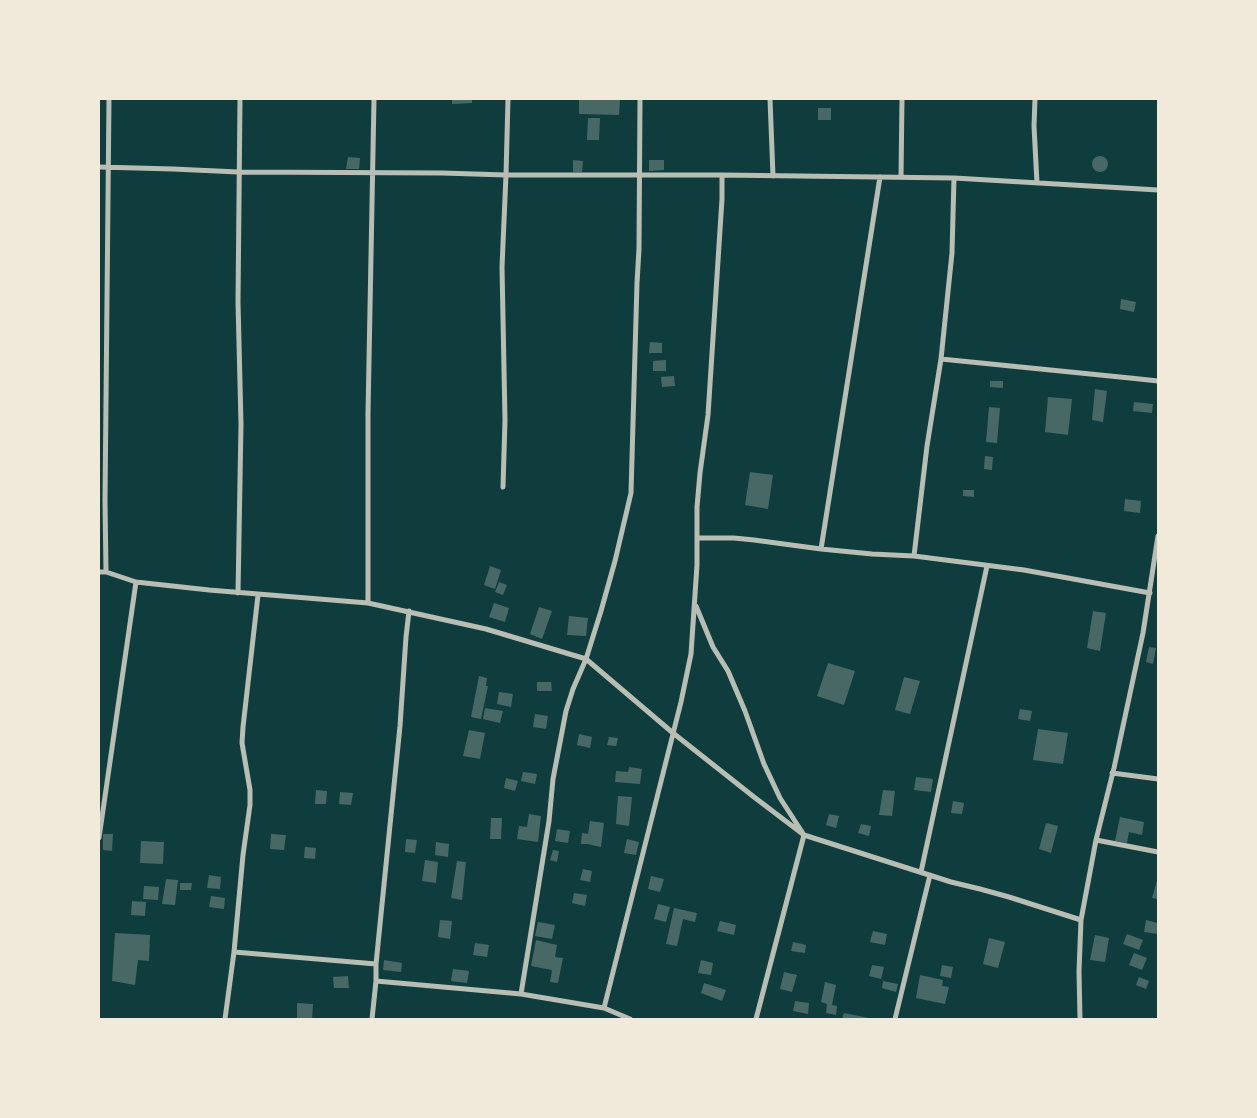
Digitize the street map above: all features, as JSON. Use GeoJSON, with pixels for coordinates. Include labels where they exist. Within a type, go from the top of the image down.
{"type":"FeatureCollection","features":[{"type":"Feature","properties":{"kind":"street"},"geometry":{"type":"LineString","coordinates":[[106,572],[109,99]]}},
{"type":"Feature","properties":{"kind":"street"},"geometry":{"type":"LineString","coordinates":[[238,593],[240,424],[238,172],[240,99]]}},
{"type":"Feature","properties":{"kind":"street"},"geometry":{"type":"LineString","coordinates":[[368,603],[368,413],[374,99]]}},
{"type":"Feature","properties":{"kind":"street"},"geometry":{"type":"LineString","coordinates":[[503,487],[505,420],[502,267],[508,99]]}},
{"type":"Feature","properties":{"kind":"street"},"geometry":{"type":"LineString","coordinates":[[521,994],[549,821],[553,779],[568,704],[586,660],[601,611],[630,493],[639,249],[640,99]]}},
{"type":"Feature","properties":{"kind":"street"},"geometry":{"type":"LineString","coordinates":[[770,99],[772,176]]}},
{"type":"Feature","properties":{"kind":"street"},"geometry":{"type":"LineString","coordinates":[[901,177],[902,99]]}},
{"type":"Feature","properties":{"kind":"street"},"geometry":{"type":"LineString","coordinates":[[1035,99],[1034,126],[1037,184]]}},
{"type":"Feature","properties":{"kind":"street"},"geometry":{"type":"LineString","coordinates":[[99,168],[238,172],[954,178],[1158,190]]}},
{"type":"Feature","properties":{"kind":"street"},"geometry":{"type":"LineString","coordinates":[[604,1008],[691,654],[695,605],[696,507],[708,415],[722,175]]}},
{"type":"Feature","properties":{"kind":"street"},"geometry":{"type":"LineString","coordinates":[[821,549],[880,177]]}},
{"type":"Feature","properties":{"kind":"street"},"geometry":{"type":"LineString","coordinates":[[914,556],[927,446],[941,359],[952,253],[954,178]]}},
{"type":"Feature","properties":{"kind":"street"},"geometry":{"type":"LineString","coordinates":[[941,359],[1158,381]]}},
{"type":"Feature","properties":{"kind":"street"},"geometry":{"type":"LineString","coordinates":[[1080,1019],[1081,920],[1096,840],[1143,633],[1158,536]]}},
{"type":"Feature","properties":{"kind":"street"},"geometry":{"type":"LineString","coordinates":[[697,538],[734,538],[821,549],[914,556],[1024,570],[1150,593]]}},
{"type":"Feature","properties":{"kind":"street"},"geometry":{"type":"LineString","coordinates":[[921,872],[988,566]]}},
{"type":"Feature","properties":{"kind":"street"},"geometry":{"type":"LineString","coordinates":[[99,572],[106,572],[136,582],[258,595],[320,598],[368,603],[486,628],[586,660],[673,732],[804,835],[951,882],[1009,897],[1081,920]]}},
{"type":"Feature","properties":{"kind":"street"},"geometry":{"type":"LineString","coordinates":[[99,838],[136,582]]}},
{"type":"Feature","properties":{"kind":"street"},"geometry":{"type":"LineString","coordinates":[[225,1019],[250,805],[250,790],[242,743],[242,727],[258,595]]}},
{"type":"Feature","properties":{"kind":"street"},"geometry":{"type":"LineString","coordinates":[[695,605],[713,647],[728,671],[764,764],[780,798],[804,835],[756,1019]]}},
{"type":"Feature","properties":{"kind":"street"},"geometry":{"type":"LineString","coordinates":[[372,1019],[409,611]]}},
{"type":"Feature","properties":{"kind":"street"},"geometry":{"type":"LineString","coordinates":[[1112,773],[1158,779]]}},
{"type":"Feature","properties":{"kind":"street"},"geometry":{"type":"LineString","coordinates":[[1096,840],[1158,852]]}},
{"type":"Feature","properties":{"kind":"street"},"geometry":{"type":"LineString","coordinates":[[895,1019],[930,875]]}},
{"type":"Feature","properties":{"kind":"street"},"geometry":{"type":"LineString","coordinates":[[234,952],[376,964]]}},
{"type":"Feature","properties":{"kind":"street"},"geometry":{"type":"LineString","coordinates":[[376,982],[521,994],[604,1008],[630,1019]]}},
{"type":"Feature","properties":{"kind":"building"},"geometry":{"type":"Polygon","coordinates":[[[452,99],[472,99],[472,103],[452,104],[452,99]]]}},
{"type":"Feature","properties":{"kind":"building"},"geometry":{"type":"Polygon","coordinates":[[[579,99],[620,99],[619,115],[579,114],[579,99]]]}},
{"type":"Feature","properties":{"kind":"building"},"geometry":{"type":"Polygon","coordinates":[[[818,108],[831,108],[831,120],[818,120],[818,108]]]}},
{"type":"Feature","properties":{"kind":"building"},"geometry":{"type":"Polygon","coordinates":[[[588,118],[600,118],[599,140],[587,140],[588,118]]]}},
{"type":"Feature","properties":{"kind":"building"},"geometry":{"type":"Polygon","coordinates":[[[1100,156],[1108,164],[1100,172],[1092,164],[1100,156]]]}},
{"type":"Feature","properties":{"kind":"building"},"geometry":{"type":"Polygon","coordinates":[[[348,157],[360,158],[359,169],[346,169],[348,157]]]}},
{"type":"Feature","properties":{"kind":"building"},"geometry":{"type":"Polygon","coordinates":[[[573,160],[583,161],[582,172],[573,172],[573,160]]]}},
{"type":"Feature","properties":{"kind":"building"},"geometry":{"type":"Polygon","coordinates":[[[649,160],[664,160],[664,170],[649,171],[649,160]]]}},
{"type":"Feature","properties":{"kind":"building"},"geometry":{"type":"Polygon","coordinates":[[[1121,299],[1136,302],[1134,312],[1120,309],[1121,299]]]}},
{"type":"Feature","properties":{"kind":"building"},"geometry":{"type":"Polygon","coordinates":[[[650,342],[662,343],[662,353],[649,353],[650,342]]]}},
{"type":"Feature","properties":{"kind":"building"},"geometry":{"type":"Polygon","coordinates":[[[666,360],[666,371],[653,371],[653,361],[666,360]]]}},
{"type":"Feature","properties":{"kind":"building"},"geometry":{"type":"Polygon","coordinates":[[[674,376],[675,386],[662,387],[661,377],[674,376]]]}},
{"type":"Feature","properties":{"kind":"building"},"geometry":{"type":"Polygon","coordinates":[[[990,381],[1003,381],[1003,388],[990,387],[990,381]]]}},
{"type":"Feature","properties":{"kind":"building"},"geometry":{"type":"Polygon","coordinates":[[[1095,389],[1107,391],[1103,422],[1092,420],[1095,389]]]}},
{"type":"Feature","properties":{"kind":"building"},"geometry":{"type":"Polygon","coordinates":[[[1048,397],[1072,399],[1068,435],[1045,432],[1048,397]]]}},
{"type":"Feature","properties":{"kind":"building"},"geometry":{"type":"Polygon","coordinates":[[[1134,402],[1153,404],[1152,413],[1133,411],[1134,402]]]}},
{"type":"Feature","properties":{"kind":"building"},"geometry":{"type":"Polygon","coordinates":[[[989,407],[1000,408],[997,443],[986,442],[989,407]]]}},
{"type":"Feature","properties":{"kind":"building"},"geometry":{"type":"Polygon","coordinates":[[[985,456],[993,457],[992,470],[984,469],[985,456]]]}},
{"type":"Feature","properties":{"kind":"building"},"geometry":{"type":"Polygon","coordinates":[[[750,472],[773,475],[768,509],[745,505],[750,472]]]}},
{"type":"Feature","properties":{"kind":"building"},"geometry":{"type":"Polygon","coordinates":[[[963,490],[974,490],[974,497],[963,496],[963,490]]]}},
{"type":"Feature","properties":{"kind":"building"},"geometry":{"type":"Polygon","coordinates":[[[1125,499],[1141,501],[1140,513],[1124,511],[1125,499]]]}},
{"type":"Feature","properties":{"kind":"building"},"geometry":{"type":"Polygon","coordinates":[[[490,566],[501,570],[495,589],[484,585],[490,566]]]}},
{"type":"Feature","properties":{"kind":"building"},"geometry":{"type":"Polygon","coordinates":[[[499,582],[507,585],[503,595],[495,592],[499,582]]]}},
{"type":"Feature","properties":{"kind":"building"},"geometry":{"type":"Polygon","coordinates":[[[494,603],[509,608],[505,622],[489,617],[494,603]]]}},
{"type":"Feature","properties":{"kind":"building"},"geometry":{"type":"Polygon","coordinates":[[[539,607],[552,611],[542,639],[530,634],[539,607]]]}},
{"type":"Feature","properties":{"kind":"building"},"geometry":{"type":"Polygon","coordinates":[[[1093,611],[1106,613],[1100,651],[1087,648],[1093,611]]]}},
{"type":"Feature","properties":{"kind":"building"},"geometry":{"type":"Polygon","coordinates":[[[569,616],[588,618],[586,636],[567,635],[569,616]]]}},
{"type":"Feature","properties":{"kind":"building"},"geometry":{"type":"Polygon","coordinates":[[[1149,647],[1156,648],[1153,664],[1146,662],[1149,647]]]}},
{"type":"Feature","properties":{"kind":"building"},"geometry":{"type":"Polygon","coordinates":[[[828,663],[855,671],[844,705],[817,696],[828,663]]]}},
{"type":"Feature","properties":{"kind":"building"},"geometry":{"type":"Polygon","coordinates":[[[479,676],[487,678],[486,686],[488,686],[481,719],[471,717],[479,676]]]}},
{"type":"Feature","properties":{"kind":"building"},"geometry":{"type":"Polygon","coordinates":[[[904,677],[920,681],[910,714],[895,710],[904,677]]]}},
{"type":"Feature","properties":{"kind":"building"},"geometry":{"type":"Polygon","coordinates":[[[537,682],[551,682],[552,691],[537,691],[537,682]]]}},
{"type":"Feature","properties":{"kind":"building"},"geometry":{"type":"Polygon","coordinates":[[[499,692],[513,694],[511,707],[497,704],[499,692]]]}},
{"type":"Feature","properties":{"kind":"building"},"geometry":{"type":"Polygon","coordinates":[[[485,708],[503,711],[500,723],[483,719],[485,708]]]}},
{"type":"Feature","properties":{"kind":"building"},"geometry":{"type":"Polygon","coordinates":[[[1020,709],[1032,711],[1030,721],[1018,719],[1020,709]]]}},
{"type":"Feature","properties":{"kind":"building"},"geometry":{"type":"Polygon","coordinates":[[[535,714],[548,716],[546,729],[533,727],[535,714]]]}},
{"type":"Feature","properties":{"kind":"building"},"geometry":{"type":"Polygon","coordinates":[[[1038,729],[1068,733],[1063,764],[1033,760],[1038,729]]]}},
{"type":"Feature","properties":{"kind":"building"},"geometry":{"type":"Polygon","coordinates":[[[469,730],[485,733],[480,759],[463,756],[469,730]]]}},
{"type":"Feature","properties":{"kind":"building"},"geometry":{"type":"Polygon","coordinates":[[[579,734],[592,737],[590,748],[577,745],[579,734]]]}},
{"type":"Feature","properties":{"kind":"building"},"geometry":{"type":"Polygon","coordinates":[[[609,737],[618,738],[616,746],[607,745],[609,737]]]}},
{"type":"Feature","properties":{"kind":"building"},"geometry":{"type":"Polygon","coordinates":[[[629,767],[642,769],[640,784],[615,782],[616,771],[628,772],[629,767]]]}},
{"type":"Feature","properties":{"kind":"building"},"geometry":{"type":"Polygon","coordinates":[[[523,772],[537,774],[535,784],[521,781],[523,772]]]}},
{"type":"Feature","properties":{"kind":"building"},"geometry":{"type":"Polygon","coordinates":[[[916,777],[933,779],[931,792],[914,790],[916,777]]]}},
{"type":"Feature","properties":{"kind":"building"},"geometry":{"type":"Polygon","coordinates":[[[506,778],[518,781],[515,791],[504,788],[506,778]]]}},
{"type":"Feature","properties":{"kind":"building"},"geometry":{"type":"Polygon","coordinates":[[[316,790],[327,791],[326,804],[315,804],[316,790]]]}},
{"type":"Feature","properties":{"kind":"building"},"geometry":{"type":"Polygon","coordinates":[[[883,790],[895,791],[892,816],[879,815],[883,790]]]}},
{"type":"Feature","properties":{"kind":"building"},"geometry":{"type":"Polygon","coordinates":[[[340,792],[353,793],[351,805],[339,804],[340,792]]]}},
{"type":"Feature","properties":{"kind":"building"},"geometry":{"type":"Polygon","coordinates":[[[618,796],[632,797],[629,826],[616,824],[618,796]]]}},
{"type":"Feature","properties":{"kind":"building"},"geometry":{"type":"Polygon","coordinates":[[[953,801],[964,803],[962,814],[951,813],[953,801]]]}},
{"type":"Feature","properties":{"kind":"building"},"geometry":{"type":"Polygon","coordinates":[[[529,814],[541,816],[538,842],[517,839],[519,826],[527,827],[529,814]]]}},
{"type":"Feature","properties":{"kind":"building"},"geometry":{"type":"Polygon","coordinates":[[[829,814],[839,816],[836,828],[826,825],[829,814]]]}},
{"type":"Feature","properties":{"kind":"building"},"geometry":{"type":"Polygon","coordinates":[[[1120,817],[1144,822],[1142,835],[1129,832],[1127,843],[1115,841],[1120,817]]]}},
{"type":"Feature","properties":{"kind":"building"},"geometry":{"type":"Polygon","coordinates":[[[491,818],[502,818],[501,839],[490,839],[491,818]]]}},
{"type":"Feature","properties":{"kind":"building"},"geometry":{"type":"Polygon","coordinates":[[[590,821],[604,823],[601,847],[581,844],[582,833],[588,834],[590,821]]]}},
{"type":"Feature","properties":{"kind":"building"},"geometry":{"type":"Polygon","coordinates":[[[1046,823],[1058,826],[1051,853],[1039,849],[1046,823]]]}},
{"type":"Feature","properties":{"kind":"building"},"geometry":{"type":"Polygon","coordinates":[[[861,824],[871,826],[869,836],[858,833],[861,824]]]}},
{"type":"Feature","properties":{"kind":"building"},"geometry":{"type":"Polygon","coordinates":[[[557,829],[570,831],[568,843],[555,841],[557,829]]]}},
{"type":"Feature","properties":{"kind":"building"},"geometry":{"type":"Polygon","coordinates":[[[103,834],[113,834],[112,851],[103,850],[103,834]]]}},
{"type":"Feature","properties":{"kind":"building"},"geometry":{"type":"Polygon","coordinates":[[[271,834],[286,835],[284,850],[270,849],[271,834]]]}},
{"type":"Feature","properties":{"kind":"building"},"geometry":{"type":"Polygon","coordinates":[[[406,839],[417,840],[415,853],[405,852],[406,839]]]}},
{"type":"Feature","properties":{"kind":"building"},"geometry":{"type":"Polygon","coordinates":[[[627,839],[639,842],[636,855],[624,853],[627,839]]]}},
{"type":"Feature","properties":{"kind":"building"},"geometry":{"type":"Polygon","coordinates":[[[141,841],[164,842],[163,864],[140,863],[141,841]]]}},
{"type":"Feature","properties":{"kind":"building"},"geometry":{"type":"Polygon","coordinates":[[[436,842],[449,844],[448,857],[435,855],[436,842]]]}},
{"type":"Feature","properties":{"kind":"building"},"geometry":{"type":"Polygon","coordinates":[[[305,847],[316,848],[315,859],[304,858],[305,847]]]}},
{"type":"Feature","properties":{"kind":"building"},"geometry":{"type":"Polygon","coordinates":[[[553,850],[559,851],[557,862],[550,860],[553,850]]]}},
{"type":"Feature","properties":{"kind":"building"},"geometry":{"type":"Polygon","coordinates":[[[425,860],[438,862],[436,883],[422,881],[425,860]]]}},
{"type":"Feature","properties":{"kind":"building"},"geometry":{"type":"Polygon","coordinates":[[[457,861],[466,862],[462,900],[451,898],[457,861]]]}},
{"type":"Feature","properties":{"kind":"building"},"geometry":{"type":"Polygon","coordinates":[[[583,869],[592,871],[590,882],[580,880],[583,869]]]}},
{"type":"Feature","properties":{"kind":"building"},"geometry":{"type":"Polygon","coordinates":[[[209,875],[221,877],[220,889],[207,888],[209,875]]]}},
{"type":"Feature","properties":{"kind":"building"},"geometry":{"type":"Polygon","coordinates":[[[651,876],[664,879],[660,892],[648,889],[651,876]]]}},
{"type":"Feature","properties":{"kind":"building"},"geometry":{"type":"Polygon","coordinates":[[[1158,877],[1158,899],[1152,898],[1158,877]]]}},
{"type":"Feature","properties":{"kind":"building"},"geometry":{"type":"Polygon","coordinates":[[[166,879],[178,880],[175,905],[162,904],[166,879]]]}},
{"type":"Feature","properties":{"kind":"building"},"geometry":{"type":"Polygon","coordinates":[[[180,883],[192,883],[191,890],[180,890],[180,883]]]}},
{"type":"Feature","properties":{"kind":"building"},"geometry":{"type":"Polygon","coordinates":[[[144,886],[159,887],[158,900],[143,899],[144,886]]]}},
{"type":"Feature","properties":{"kind":"building"},"geometry":{"type":"Polygon","coordinates":[[[574,893],[587,895],[585,906],[572,903],[574,893]]]}},
{"type":"Feature","properties":{"kind":"building"},"geometry":{"type":"Polygon","coordinates":[[[211,896],[225,898],[224,909],[209,907],[211,896]]]}},
{"type":"Feature","properties":{"kind":"building"},"geometry":{"type":"Polygon","coordinates":[[[132,901],[146,902],[145,916],[131,915],[132,901]]]}},
{"type":"Feature","properties":{"kind":"building"},"geometry":{"type":"Polygon","coordinates":[[[658,904],[670,907],[666,922],[654,919],[658,904]]]}},
{"type":"Feature","properties":{"kind":"building"},"geometry":{"type":"Polygon","coordinates":[[[674,908],[697,913],[695,922],[683,919],[677,946],[666,944],[674,908]]]}},
{"type":"Feature","properties":{"kind":"building"},"geometry":{"type":"Polygon","coordinates":[[[440,920],[452,921],[450,939],[438,937],[440,920]]]}},
{"type":"Feature","properties":{"kind":"building"},"geometry":{"type":"Polygon","coordinates":[[[1146,920],[1158,923],[1158,934],[1144,932],[1146,920]]]}},
{"type":"Feature","properties":{"kind":"building"},"geometry":{"type":"Polygon","coordinates":[[[720,921],[736,925],[734,935],[717,931],[720,921]]]}},
{"type":"Feature","properties":{"kind":"building"},"geometry":{"type":"Polygon","coordinates":[[[538,922],[555,925],[552,939],[535,936],[538,922]]]}},
{"type":"Feature","properties":{"kind":"building"},"geometry":{"type":"Polygon","coordinates":[[[873,931],[887,934],[885,945],[870,942],[873,931]]]}},
{"type":"Feature","properties":{"kind":"building"},"geometry":{"type":"Polygon","coordinates":[[[115,933],[150,935],[149,961],[138,960],[135,985],[112,981],[115,933]]]}},
{"type":"Feature","properties":{"kind":"building"},"geometry":{"type":"Polygon","coordinates":[[[1127,934],[1143,940],[1139,950],[1123,944],[1127,934]]]}},
{"type":"Feature","properties":{"kind":"building"},"geometry":{"type":"Polygon","coordinates":[[[1095,935],[1109,938],[1105,962],[1090,960],[1095,935]]]}},
{"type":"Feature","properties":{"kind":"building"},"geometry":{"type":"Polygon","coordinates":[[[989,938],[1005,942],[998,968],[983,964],[989,938]]]}},
{"type":"Feature","properties":{"kind":"building"},"geometry":{"type":"Polygon","coordinates":[[[536,940],[557,945],[555,957],[563,958],[558,983],[550,982],[552,970],[531,966],[536,940]]]}},
{"type":"Feature","properties":{"kind":"building"},"geometry":{"type":"Polygon","coordinates":[[[793,942],[806,945],[805,953],[791,951],[793,942]]]}},
{"type":"Feature","properties":{"kind":"building"},"geometry":{"type":"Polygon","coordinates":[[[475,943],[489,945],[487,957],[473,955],[475,943]]]}},
{"type":"Feature","properties":{"kind":"building"},"geometry":{"type":"Polygon","coordinates":[[[1134,953],[1147,958],[1142,970],[1129,965],[1134,953]]]}},
{"type":"Feature","properties":{"kind":"building"},"geometry":{"type":"Polygon","coordinates":[[[384,960],[402,963],[401,972],[383,970],[384,960]]]}},
{"type":"Feature","properties":{"kind":"building"},"geometry":{"type":"Polygon","coordinates":[[[701,960],[713,963],[711,975],[698,973],[701,960]]]}},
{"type":"Feature","properties":{"kind":"building"},"geometry":{"type":"Polygon","coordinates":[[[872,965],[884,967],[881,979],[869,976],[872,965]]]}},
{"type":"Feature","properties":{"kind":"building"},"geometry":{"type":"Polygon","coordinates":[[[942,965],[953,967],[951,978],[940,976],[942,965]]]}},
{"type":"Feature","properties":{"kind":"building"},"geometry":{"type":"Polygon","coordinates":[[[453,969],[469,971],[467,983],[451,981],[453,969]]]}},
{"type":"Feature","properties":{"kind":"building"},"geometry":{"type":"Polygon","coordinates":[[[784,972],[797,975],[792,992],[780,989],[784,972]]]}},
{"type":"Feature","properties":{"kind":"building"},"geometry":{"type":"Polygon","coordinates":[[[920,975],[943,980],[942,986],[949,987],[945,1004],[916,998],[920,975]]]}},
{"type":"Feature","properties":{"kind":"building"},"geometry":{"type":"Polygon","coordinates":[[[348,976],[349,988],[334,988],[333,977],[348,976]]]}},
{"type":"Feature","properties":{"kind":"building"},"geometry":{"type":"Polygon","coordinates":[[[1139,977],[1149,981],[1146,989],[1136,985],[1139,977]]]}},
{"type":"Feature","properties":{"kind":"building"},"geometry":{"type":"Polygon","coordinates":[[[883,981],[898,984],[896,992],[882,988],[883,981]]]}},
{"type":"Feature","properties":{"kind":"building"},"geometry":{"type":"Polygon","coordinates":[[[825,982],[836,985],[832,1005],[837,1006],[836,1015],[826,1013],[827,1004],[821,1002],[825,982]]]}},
{"type":"Feature","properties":{"kind":"building"},"geometry":{"type":"Polygon","coordinates":[[[704,983],[726,990],[722,1001],[701,993],[704,983]]]}},
{"type":"Feature","properties":{"kind":"building"},"geometry":{"type":"Polygon","coordinates":[[[795,1001],[809,1003],[808,1014],[793,1011],[795,1001]]]}},
{"type":"Feature","properties":{"kind":"building"},"geometry":{"type":"Polygon","coordinates":[[[297,1003],[313,1004],[312,1019],[297,1019],[297,1003]]]}},
{"type":"Feature","properties":{"kind":"building"},"geometry":{"type":"Polygon","coordinates":[[[844,1013],[869,1018],[842,1019],[844,1013]]]}}]}
